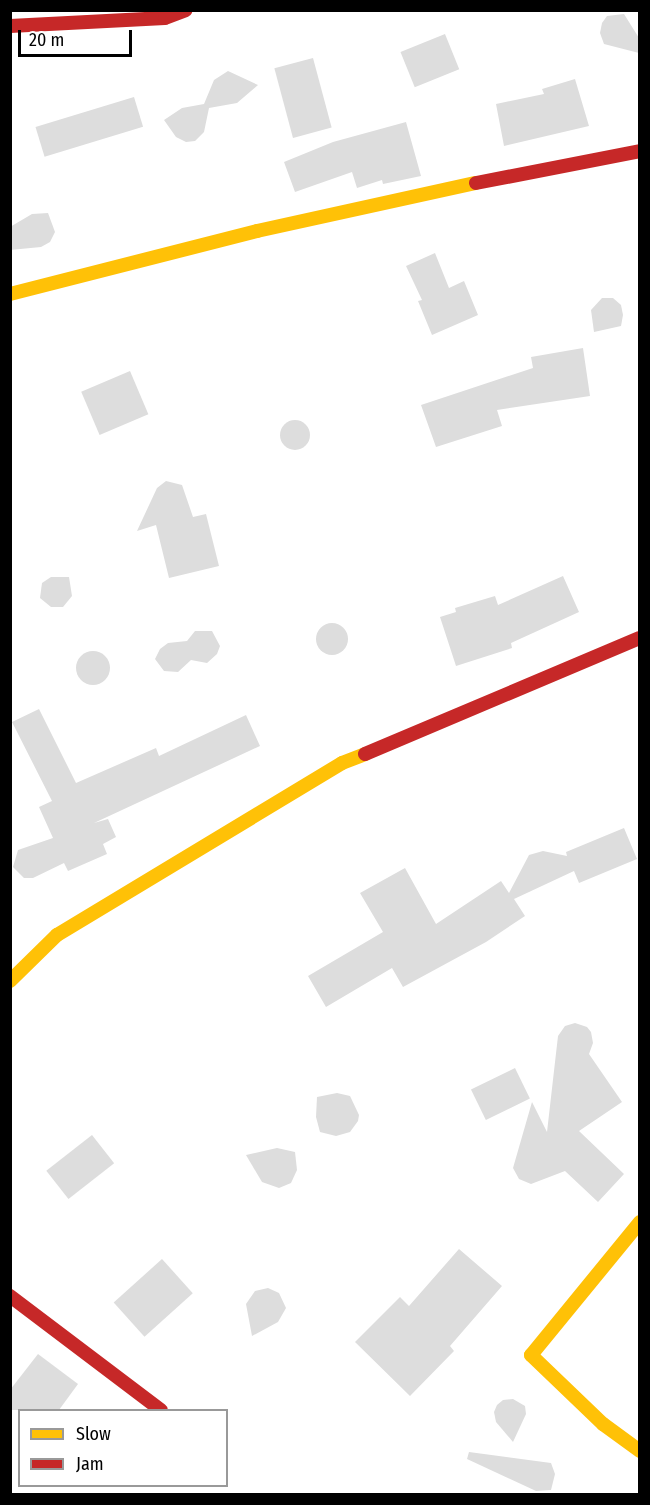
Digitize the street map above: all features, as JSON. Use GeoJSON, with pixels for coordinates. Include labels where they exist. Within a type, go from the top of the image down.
{"type":"FeatureCollection","features":[{"type":"Feature","properties":{"kind":"street"},"geometry":{"type":"LineString","coordinates":[[10,26],[165,18],[186,10]]}},
{"type":"Feature","properties":{"kind":"street"},"geometry":{"type":"LineString","coordinates":[[10,294],[256,231],[525,172],[639,151]]}},
{"type":"Feature","properties":{"kind":"street"},"geometry":{"type":"LineString","coordinates":[[10,981],[57,935],[342,763],[639,638]]}},
{"type":"Feature","properties":{"kind":"street"},"geometry":{"type":"LineString","coordinates":[[639,1222],[531,1355],[603,1424],[639,1451]]}},
{"type":"Feature","properties":{"kind":"street"},"geometry":{"type":"LineString","coordinates":[[10,1296],[160,1409]]}},
{"type":"Feature","properties":{"kind":"building"},"geometry":{"type":"Polygon","coordinates":[[[624,14],[639,38],[639,53],[604,44],[600,33],[602,23],[607,16],[624,14]]]}},
{"type":"Feature","properties":{"kind":"building"},"geometry":{"type":"Polygon","coordinates":[[[445,34],[459,69],[415,87],[400,52],[445,34]]]}},
{"type":"Feature","properties":{"kind":"building"},"geometry":{"type":"Polygon","coordinates":[[[313,58],[332,128],[293,138],[274,68],[313,58]]]}},
{"type":"Feature","properties":{"kind":"building"},"geometry":{"type":"Polygon","coordinates":[[[228,71],[258,85],[237,103],[209,108],[204,132],[195,141],[186,142],[176,137],[164,120],[182,108],[204,104],[214,80],[228,71]]]}},
{"type":"Feature","properties":{"kind":"building"},"geometry":{"type":"Polygon","coordinates":[[[575,79],[589,126],[504,146],[496,104],[544,94],[542,89],[575,79]]]}},
{"type":"Feature","properties":{"kind":"building"},"geometry":{"type":"Polygon","coordinates":[[[134,97],[143,127],[45,157],[36,127],[134,97]]]}},
{"type":"Feature","properties":{"kind":"building"},"geometry":{"type":"Polygon","coordinates":[[[406,122],[421,176],[383,184],[382,180],[357,188],[352,172],[295,192],[284,162],[333,142],[406,122]]]}},
{"type":"Feature","properties":{"kind":"building"},"geometry":{"type":"Polygon","coordinates":[[[48,213],[55,232],[50,242],[41,247],[10,250],[10,227],[32,214],[48,213]]]}},
{"type":"Feature","properties":{"kind":"building"},"geometry":{"type":"Polygon","coordinates":[[[435,253],[449,288],[464,281],[478,315],[432,335],[418,301],[422,300],[406,266],[435,253]]]}},
{"type":"Feature","properties":{"kind":"building"},"geometry":{"type":"Polygon","coordinates":[[[602,298],[613,298],[621,305],[623,315],[621,326],[594,332],[591,310],[602,298]]]}},
{"type":"Feature","properties":{"kind":"building"},"geometry":{"type":"Polygon","coordinates":[[[583,348],[590,396],[497,410],[502,426],[436,447],[421,405],[533,368],[531,357],[583,348]]]}},
{"type":"Feature","properties":{"kind":"building"},"geometry":{"type":"Polygon","coordinates":[[[130,371],[148,414],[100,435],[81,392],[130,371]]]}},
{"type":"Feature","properties":{"kind":"building"},"geometry":{"type":"Polygon","coordinates":[[[295,420],[306,424],[310,435],[306,446],[295,450],[284,446],[280,435],[284,424],[295,420]]]}},
{"type":"Feature","properties":{"kind":"building"},"geometry":{"type":"Polygon","coordinates":[[[166,481],[182,485],[193,517],[206,514],[219,566],[169,578],[156,525],[137,531],[157,488],[166,481]]]}},
{"type":"Feature","properties":{"kind":"building"},"geometry":{"type":"Polygon","coordinates":[[[563,576],[579,612],[511,643],[512,648],[456,666],[440,617],[456,612],[455,608],[495,596],[498,605],[563,576]]]}},
{"type":"Feature","properties":{"kind":"building"},"geometry":{"type":"Polygon","coordinates":[[[51,577],[69,577],[72,596],[63,607],[51,607],[40,598],[42,583],[51,577]]]}},
{"type":"Feature","properties":{"kind":"building"},"geometry":{"type":"Polygon","coordinates":[[[332,623],[343,628],[348,639],[343,650],[332,655],[321,650],[316,639],[321,628],[332,623]]]}},
{"type":"Feature","properties":{"kind":"building"},"geometry":{"type":"Polygon","coordinates":[[[195,631],[212,631],[220,646],[217,654],[207,663],[191,660],[178,672],[164,671],[155,659],[160,649],[168,643],[187,641],[195,631]]]}},
{"type":"Feature","properties":{"kind":"building"},"geometry":{"type":"Polygon","coordinates":[[[93,651],[105,656],[110,668],[105,680],[93,685],[81,680],[76,668],[81,656],[93,651]]]}},
{"type":"Feature","properties":{"kind":"building"},"geometry":{"type":"Polygon","coordinates":[[[39,709],[76,783],[156,748],[159,756],[246,715],[260,746],[94,823],[108,819],[116,837],[103,844],[107,854],[68,871],[64,863],[33,878],[24,878],[13,867],[18,850],[53,838],[39,807],[52,801],[12,722],[39,709]]]}},
{"type":"Feature","properties":{"kind":"building"},"geometry":{"type":"Polygon","coordinates":[[[624,828],[637,859],[579,883],[574,871],[514,899],[525,916],[486,942],[403,987],[392,968],[326,1007],[308,976],[383,932],[360,893],[405,868],[436,924],[501,881],[509,893],[529,855],[543,851],[567,856],[566,852],[624,828]]]}},
{"type":"Feature","properties":{"kind":"building"},"geometry":{"type":"Polygon","coordinates":[[[575,1023],[587,1027],[591,1032],[593,1043],[589,1054],[622,1102],[579,1131],[624,1174],[598,1202],[565,1171],[531,1184],[519,1179],[513,1168],[532,1102],[547,1132],[558,1036],[565,1026],[575,1023]]]}},
{"type":"Feature","properties":{"kind":"building"},"geometry":{"type":"Polygon","coordinates":[[[515,1068],[530,1099],[486,1120],[471,1089],[515,1068]]]}},
{"type":"Feature","properties":{"kind":"building"},"geometry":{"type":"Polygon","coordinates":[[[337,1093],[350,1096],[359,1115],[358,1121],[350,1132],[336,1136],[320,1132],[316,1117],[317,1097],[337,1093]]]}},
{"type":"Feature","properties":{"kind":"building"},"geometry":{"type":"Polygon","coordinates":[[[92,1135],[114,1163],[68,1199],[46,1171],[92,1135]]]}},
{"type":"Feature","properties":{"kind":"building"},"geometry":{"type":"Polygon","coordinates":[[[277,1148],[295,1152],[297,1170],[291,1183],[279,1188],[262,1182],[246,1155],[277,1148]]]}},
{"type":"Feature","properties":{"kind":"building"},"geometry":{"type":"Polygon","coordinates":[[[459,1249],[502,1286],[450,1346],[454,1351],[410,1396],[355,1342],[400,1297],[409,1306],[459,1249]]]}},
{"type":"Feature","properties":{"kind":"building"},"geometry":{"type":"Polygon","coordinates":[[[162,1259],[193,1293],[144,1337],[114,1302],[162,1259]]]}},
{"type":"Feature","properties":{"kind":"building"},"geometry":{"type":"Polygon","coordinates":[[[268,1288],[279,1293],[286,1308],[278,1322],[252,1336],[246,1304],[255,1291],[268,1288]]]}},
{"type":"Feature","properties":{"kind":"building"},"geometry":{"type":"Polygon","coordinates":[[[38,1354],[78,1384],[60,1409],[10,1410],[10,1390],[38,1354]]]}},
{"type":"Feature","properties":{"kind":"building"},"geometry":{"type":"Polygon","coordinates":[[[513,1399],[525,1406],[526,1414],[513,1442],[496,1422],[494,1412],[503,1400],[513,1399]]]}},
{"type":"Feature","properties":{"kind":"building"},"geometry":{"type":"Polygon","coordinates":[[[469,1452],[551,1463],[555,1474],[551,1490],[536,1491],[467,1459],[469,1452]]]}},
{"type":"Feature","properties":{"kind":"traffic: slow"},"geometry":{"type":"LineString","coordinates":[[10,294],[257,231],[476,183]]}},
{"type":"Feature","properties":{"kind":"traffic: slow"},"geometry":{"type":"LineString","coordinates":[[10,981],[57,935],[342,763],[365,754]]}},
{"type":"Feature","properties":{"kind":"traffic: slow"},"geometry":{"type":"LineString","coordinates":[[640,1222],[531,1355],[603,1424],[640,1451]]}},
{"type":"Feature","properties":{"kind":"traffic: jam"},"geometry":{"type":"LineString","coordinates":[[10,26],[165,18],[186,10]]}},
{"type":"Feature","properties":{"kind":"traffic: jam"},"geometry":{"type":"LineString","coordinates":[[476,183],[640,151]]}},
{"type":"Feature","properties":{"kind":"traffic: jam"},"geometry":{"type":"LineString","coordinates":[[365,754],[640,638]]}},
{"type":"Feature","properties":{"kind":"traffic: jam"},"geometry":{"type":"LineString","coordinates":[[10,1296],[160,1409]]}}]}
